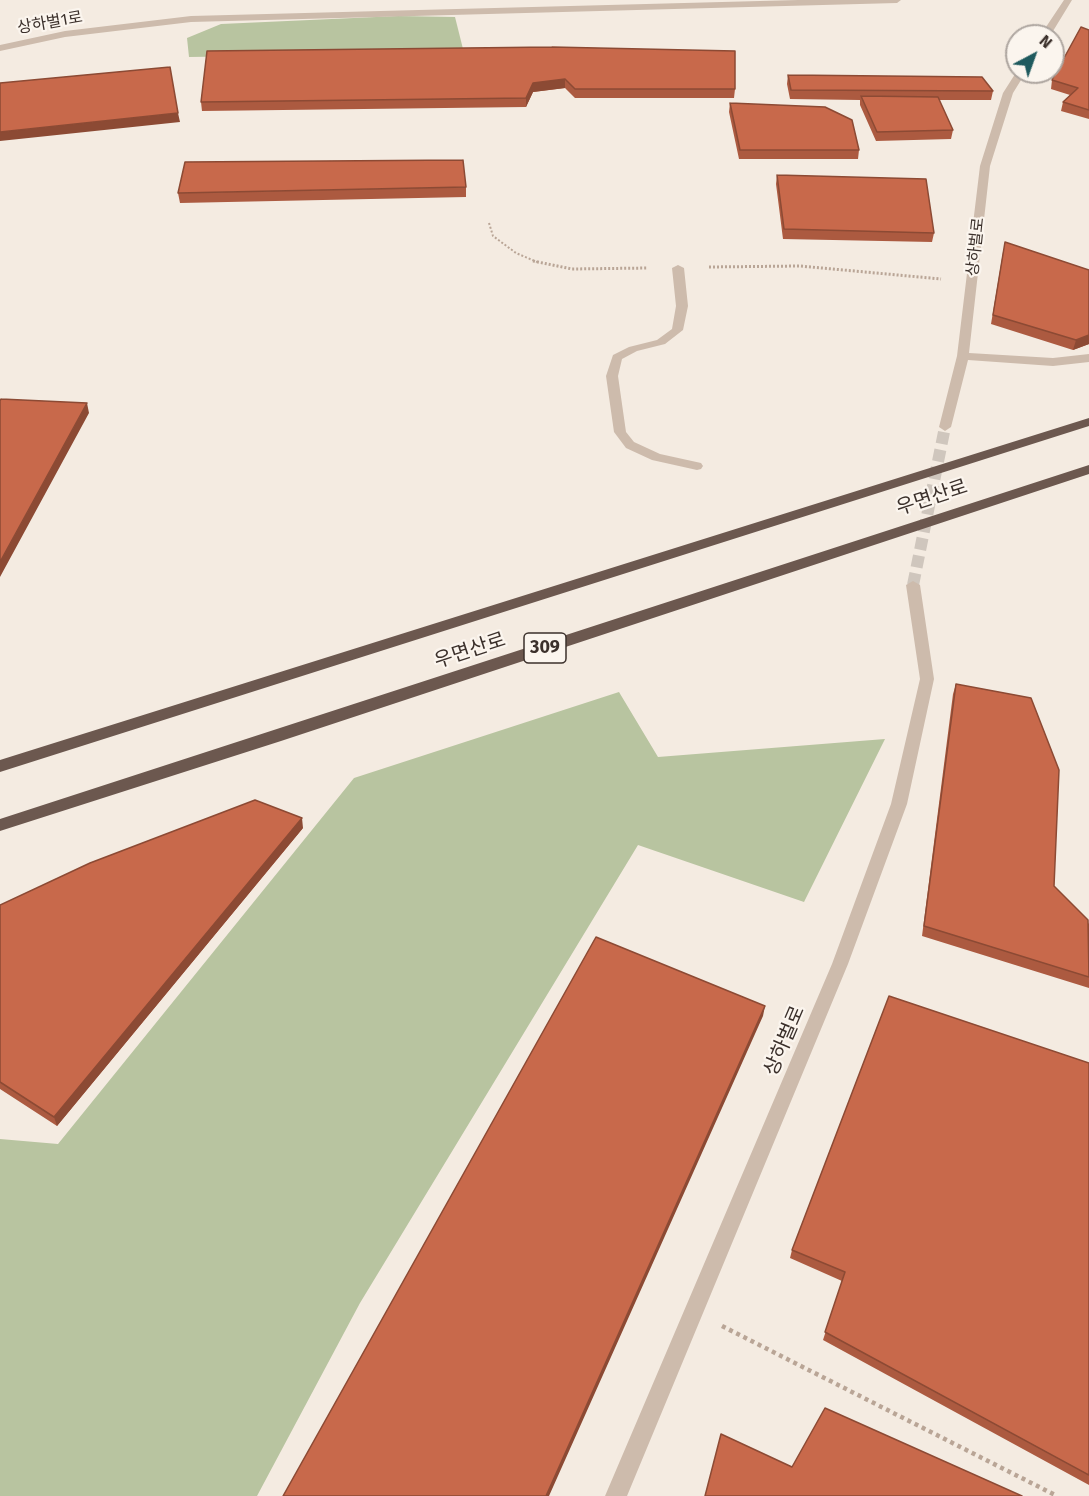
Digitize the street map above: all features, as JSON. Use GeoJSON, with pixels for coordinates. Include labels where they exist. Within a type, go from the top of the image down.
{"type":"FeatureCollection","features":[{"type":"Feature","properties":{"kind":"highway","name":"우면산로"},"geometry":{"type":"LineString","coordinates":[[0,766],[1089,422]]}},
{"type":"Feature","properties":{"kind":"highway","name":"우면산로"},"geometry":{"type":"LineString","coordinates":[[0,825],[275,737],[1089,469]]}},
{"type":"Feature","properties":{"kind":"highway"},"geometry":{"type":"LineString","coordinates":[[970,508],[1089,479]]}},
{"type":"Feature","properties":{"kind":"street","name":"상하벌1로"},"geometry":{"type":"LineString","coordinates":[[0,48],[65,34],[191,20],[897,0]]}},
{"type":"Feature","properties":{"kind":"street"},"geometry":{"type":"LineString","coordinates":[[1053,24],[1068,0]]}},
{"type":"Feature","properties":{"kind":"street","name":"상하벌로"},"geometry":{"type":"LineString","coordinates":[[945,427],[963,356],[985,165],[1008,93],[1014,84]]}},
{"type":"Feature","properties":{"kind":"street"},"geometry":{"type":"LineString","coordinates":[[678,268],[682,306],[678,330],[661,342],[633,349],[617,357],[612,376],[620,432],[630,445],[656,457],[697,466]]}},
{"type":"Feature","properties":{"kind":"street"},"geometry":{"type":"LineString","coordinates":[[963,356],[1053,362],[1089,358]]}},
{"type":"Feature","properties":{"kind":"street","name":"상하벌로"},"geometry":{"type":"LineString","coordinates":[[616,1496],[840,964],[899,804],[927,679],[913,585]]}},
{"type":"Feature","properties":{"kind":"path"},"geometry":{"type":"LineString","coordinates":[[489,223],[493,236],[516,253],[542,264],[572,269],[800,266],[886,272],[972,283]]}},
{"type":"Feature","properties":{"kind":"path"},"geometry":{"type":"LineString","coordinates":[[695,1312],[1057,1496]]}},
{"type":"Feature","properties":{"kind":"green space"},"geometry":{"type":"Polygon","coordinates":[[[398,16],[455,17],[464,53],[189,57],[187,38],[221,24],[398,16]]]}},
{"type":"Feature","properties":{"kind":"green space"},"geometry":{"type":"Polygon","coordinates":[[[619,692],[658,757],[885,739],[804,902],[638,845],[360,1303],[257,1496],[0,1496],[0,1139],[58,1144],[354,778],[619,692]]]}},
{"type":"Feature","properties":{"kind":"building"},"geometry":{"type":"Polygon","coordinates":[[[1081,27],[1089,30],[1089,110],[1063,102],[1078,88],[1065,84],[1065,56],[1081,27]]]}},
{"type":"Feature","properties":{"kind":"building"},"geometry":{"type":"Polygon","coordinates":[[[552,47],[735,51],[735,89],[575,89],[565,79],[533,83],[526,98],[201,102],[207,51],[552,47]]]}},
{"type":"Feature","properties":{"kind":"building"},"geometry":{"type":"Polygon","coordinates":[[[170,67],[178,113],[0,132],[0,83],[170,67]]]}},
{"type":"Feature","properties":{"kind":"building"},"geometry":{"type":"Polygon","coordinates":[[[788,75],[982,77],[993,91],[791,90],[788,75]]]}},
{"type":"Feature","properties":{"kind":"building"},"geometry":{"type":"Polygon","coordinates":[[[861,96],[938,97],[953,130],[877,132],[861,96]]]}},
{"type":"Feature","properties":{"kind":"building"},"geometry":{"type":"Polygon","coordinates":[[[730,103],[825,107],[852,120],[859,150],[740,150],[730,103]]]}},
{"type":"Feature","properties":{"kind":"building"},"geometry":{"type":"Polygon","coordinates":[[[463,160],[466,187],[178,193],[185,162],[463,160]]]}},
{"type":"Feature","properties":{"kind":"building"},"geometry":{"type":"Polygon","coordinates":[[[777,175],[926,179],[934,233],[784,229],[777,175]]]}},
{"type":"Feature","properties":{"kind":"building"},"geometry":{"type":"Polygon","coordinates":[[[1005,242],[1089,270],[1089,335],[1076,340],[993,315],[1005,242]]]}},
{"type":"Feature","properties":{"kind":"building"},"geometry":{"type":"Polygon","coordinates":[[[1,399],[87,403],[0,562],[0,401],[1,399]]]}},
{"type":"Feature","properties":{"kind":"building"},"geometry":{"type":"Polygon","coordinates":[[[956,684],[1031,698],[1059,770],[1054,886],[1088,920],[1089,977],[924,926],[956,684]]]}},
{"type":"Feature","properties":{"kind":"building"},"geometry":{"type":"Polygon","coordinates":[[[255,800],[302,818],[54,1117],[0,1082],[0,905],[90,863],[255,800]]]}},
{"type":"Feature","properties":{"kind":"building"},"geometry":{"type":"Polygon","coordinates":[[[596,937],[765,1006],[546,1496],[283,1496],[596,937]]]}},
{"type":"Feature","properties":{"kind":"building"},"geometry":{"type":"Polygon","coordinates":[[[889,996],[1089,1063],[1089,1475],[825,1332],[845,1272],[792,1250],[889,996]]]}},
{"type":"Feature","properties":{"kind":"building"},"geometry":{"type":"Polygon","coordinates":[[[825,1408],[1022,1496],[705,1496],[721,1434],[792,1467],[825,1408]]]}},
{"type":"Feature","properties":{"kind":"tunnel"},"geometry":{"type":"LineString","coordinates":[[913,585],[945,427]]}}]}
